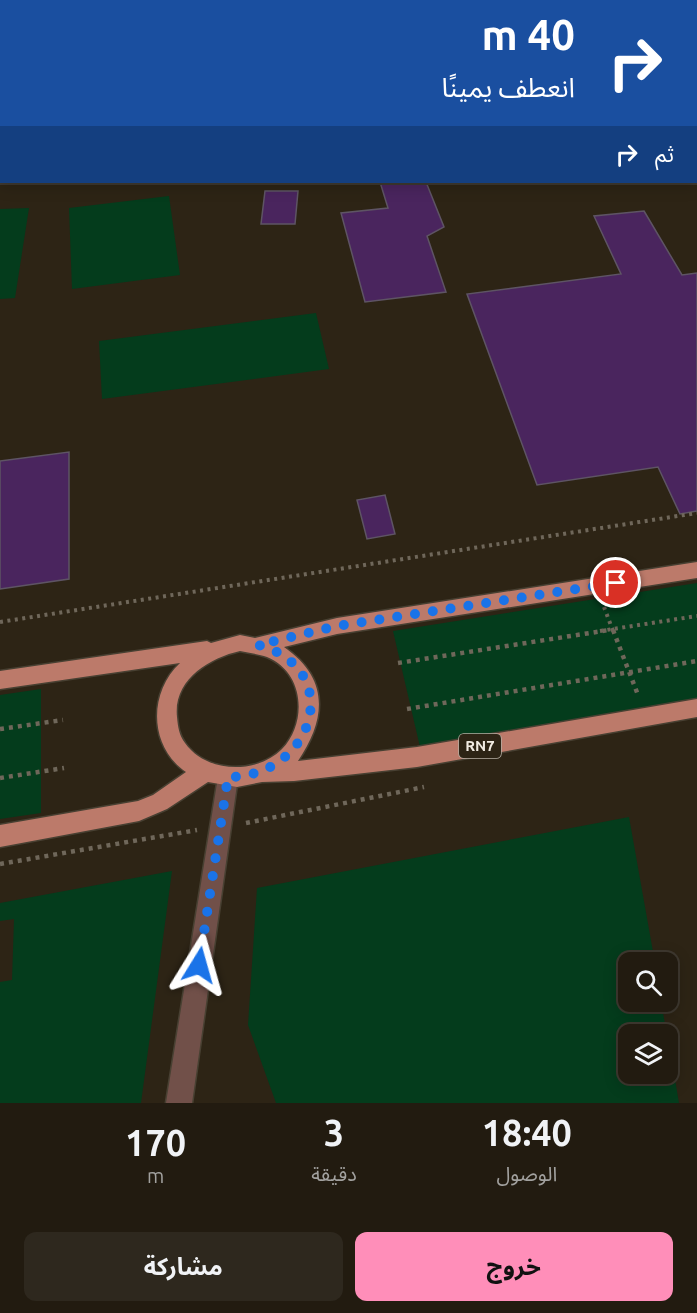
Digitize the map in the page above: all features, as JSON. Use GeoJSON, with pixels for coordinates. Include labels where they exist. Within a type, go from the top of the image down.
{"type":"FeatureCollection","features":[{"type":"Feature","properties":{"kind":"main road","name":"RN7"},"geometry":{"type":"LineString","coordinates":[[258,645],[337,626],[697,570]]}},
{"type":"Feature","properties":{"kind":"main road","name":"RN7"},"geometry":{"type":"LineString","coordinates":[[0,680],[240,644],[270,648],[290,661],[304,679],[310,702],[308,726],[302,738],[286,758],[262,772],[245,777],[228,777],[205,772],[187,761],[169,735],[166,715],[170,695],[179,676],[194,661],[212,650]]}},
{"type":"Feature","properties":{"kind":"main road","name":"RN7"},"geometry":{"type":"LineString","coordinates":[[262,772],[294,771],[417,757],[697,708]]}},
{"type":"Feature","properties":{"kind":"main road"},"geometry":{"type":"LineString","coordinates":[[0,836],[139,811],[160,802],[205,772]]}},
{"type":"Feature","properties":{"kind":"street"},"geometry":{"type":"LineString","coordinates":[[179,1103],[218,828],[228,777]]}},
{"type":"Feature","properties":{"kind":"path"},"geometry":{"type":"LineString","coordinates":[[0,622],[697,513]]}},
{"type":"Feature","properties":{"kind":"path"},"geometry":{"type":"LineString","coordinates":[[596,586],[647,718]]}},
{"type":"Feature","properties":{"kind":"path"},"geometry":{"type":"LineString","coordinates":[[398,663],[697,615]]}},
{"type":"Feature","properties":{"kind":"path"},"geometry":{"type":"LineString","coordinates":[[407,709],[697,661]]}},
{"type":"Feature","properties":{"kind":"path"},"geometry":{"type":"LineString","coordinates":[[0,729],[63,720]]}},
{"type":"Feature","properties":{"kind":"path"},"geometry":{"type":"LineString","coordinates":[[0,778],[64,768]]}},
{"type":"Feature","properties":{"kind":"path"},"geometry":{"type":"LineString","coordinates":[[255,822],[424,788]]}},
{"type":"Feature","properties":{"kind":"path"},"geometry":{"type":"LineString","coordinates":[[0,864],[179,832]]}},
{"type":"Feature","properties":{"kind":"green space"},"geometry":{"type":"Polygon","coordinates":[[[169,196],[180,275],[72,289],[69,208],[169,196]]]}},
{"type":"Feature","properties":{"kind":"green space"},"geometry":{"type":"Polygon","coordinates":[[[29,208],[15,298],[0,299],[0,209],[29,208]]]}},
{"type":"Feature","properties":{"kind":"green space"},"geometry":{"type":"Polygon","coordinates":[[[316,313],[329,369],[102,399],[99,341],[316,313]]]}},
{"type":"Feature","properties":{"kind":"green space"},"geometry":{"type":"Polygon","coordinates":[[[697,583],[697,701],[420,747],[393,631],[697,583]]]}},
{"type":"Feature","properties":{"kind":"green space"},"geometry":{"type":"Polygon","coordinates":[[[41,689],[41,813],[0,819],[0,695],[41,689]]]}},
{"type":"Feature","properties":{"kind":"green space"},"geometry":{"type":"Polygon","coordinates":[[[629,817],[653,952],[618,952],[618,1012],[663,1012],[665,1024],[618,1024],[618,1084],[676,1084],[679,1103],[276,1103],[248,1025],[257,888],[629,817]]]}},
{"type":"Feature","properties":{"kind":"green space"},"geometry":{"type":"Polygon","coordinates":[[[172,871],[141,1103],[0,1103],[0,982],[12,980],[14,919],[0,921],[0,903],[172,871]]]}},
{"type":"Feature","properties":{"kind":"building"},"geometry":{"type":"Polygon","coordinates":[[[380,183],[426,183],[444,227],[427,236],[446,292],[365,302],[341,213],[388,208],[380,183]]]}},
{"type":"Feature","properties":{"kind":"building"},"geometry":{"type":"Polygon","coordinates":[[[265,191],[298,191],[295,224],[261,224],[265,191]]]}},
{"type":"Feature","properties":{"kind":"building"},"geometry":{"type":"Polygon","coordinates":[[[644,211],[682,275],[697,273],[697,511],[680,514],[658,467],[537,485],[467,294],[621,274],[594,216],[644,211]]]}},
{"type":"Feature","properties":{"kind":"building"},"geometry":{"type":"Polygon","coordinates":[[[69,452],[69,579],[0,589],[0,461],[69,452]]]}},
{"type":"Feature","properties":{"kind":"building"},"geometry":{"type":"Polygon","coordinates":[[[385,495],[395,534],[367,539],[357,500],[385,495]]]}},
{"type":"Feature","properties":{"kind":"route"},"geometry":{"type":"LineString","coordinates":[[199,965],[218,828],[228,777],[245,777],[274,766],[295,748],[308,726],[309,690],[298,669],[280,654],[258,645],[287,636],[337,626],[616,583]]}}]}
